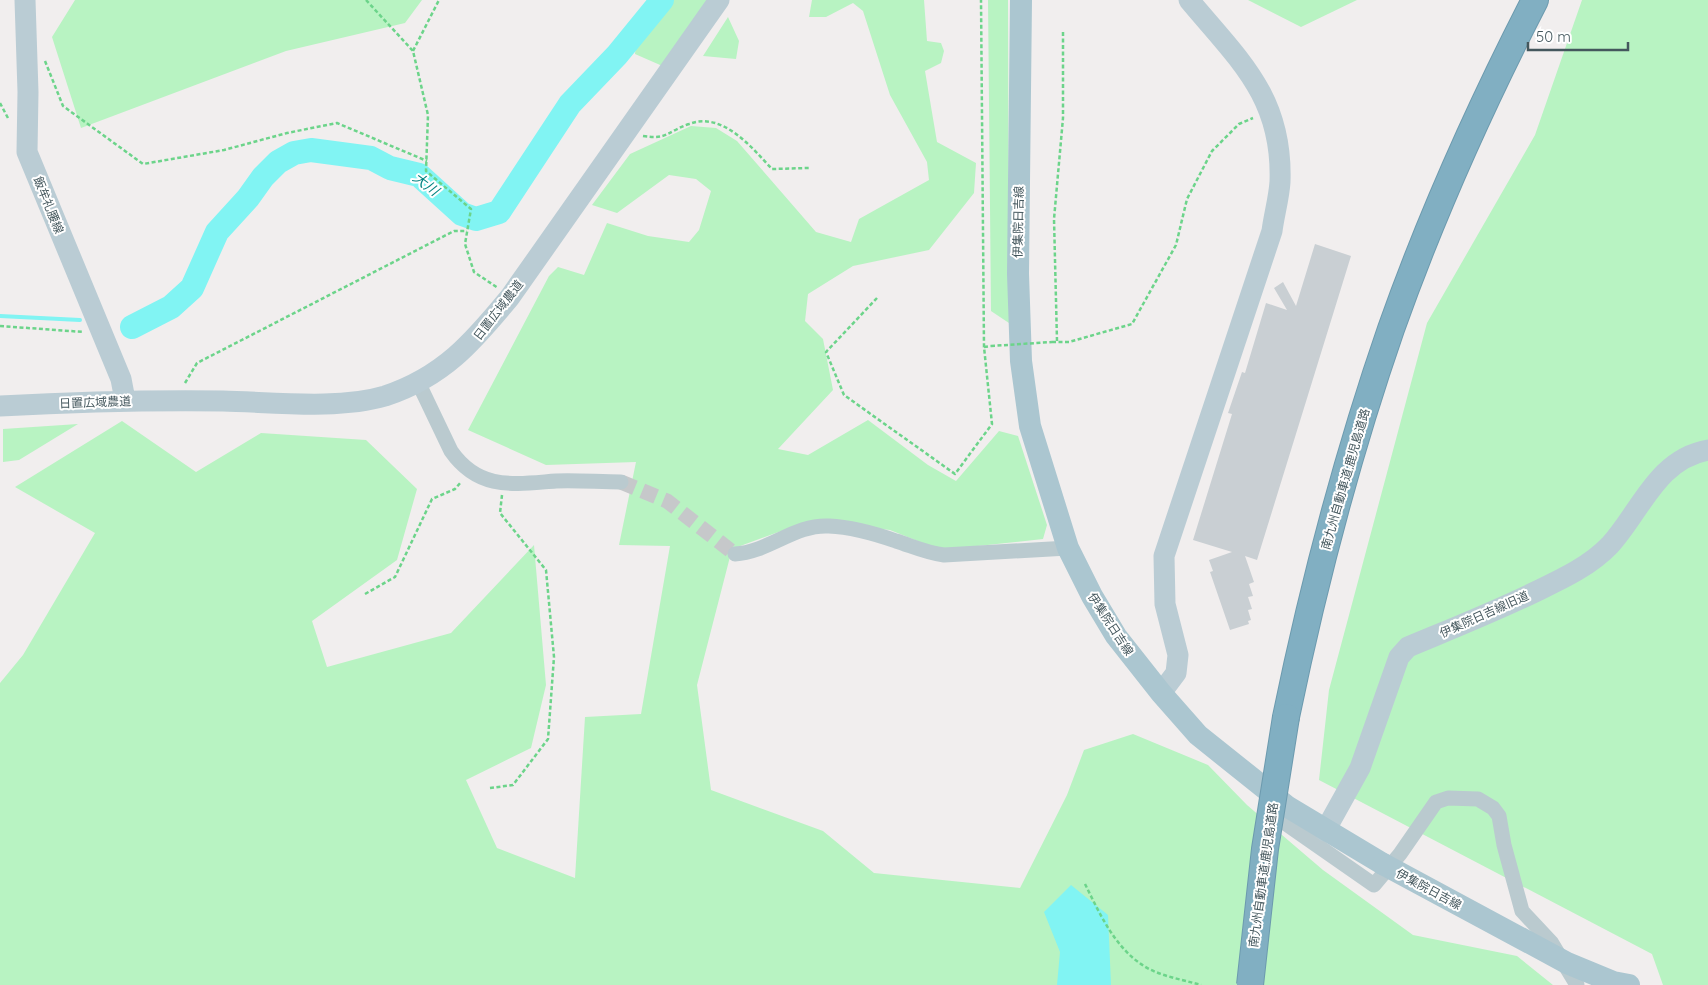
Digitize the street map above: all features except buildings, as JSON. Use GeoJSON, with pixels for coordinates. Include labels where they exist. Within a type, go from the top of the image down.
{"type":"FeatureCollection","features":[{"type":"Feature","properties":{"kind":"highway","name":"南九州自動車道;鹿児島道路"},"geometry":{"type":"LineString","coordinates":[[1250,985],[1264,849],[1286,717],[1304,628],[1327,538],[1391,329],[1467,140],[1535,0]]}},
{"type":"Feature","properties":{"kind":"main road","name":"伊集院日吉線"},"geometry":{"type":"LineString","coordinates":[[1021,0],[1018,274],[1021,360],[1030,426],[1068,548],[1092,596],[1116,636],[1160,693],[1198,735],[1288,807],[1383,864],[1567,963],[1613,982],[1628,985]]}},
{"type":"Feature","properties":{"kind":"street","name":"飯牟礼腰線"},"geometry":{"type":"LineString","coordinates":[[25,0],[28,92],[27,152],[121,379],[125,400]]}},
{"type":"Feature","properties":{"kind":"street","name":"日置広域農道"},"geometry":{"type":"LineString","coordinates":[[0,406],[125,400],[356,402],[385,396],[418,382],[445,366],[475,340],[510,297],[719,0]]}},
{"type":"Feature","properties":{"kind":"street"},"geometry":{"type":"LineString","coordinates":[[1160,693],[1176,673],[1178,655],[1165,604],[1164,556],[1272,232],[1280,183],[1278,139],[1270,110],[1246,69],[1189,0]]}},
{"type":"Feature","properties":{"kind":"street"},"geometry":{"type":"LineString","coordinates":[[418,382],[451,451],[458,462],[471,471],[503,484],[621,482]]}},
{"type":"Feature","properties":{"kind":"street","name":"伊集院日吉線旧道"},"geometry":{"type":"LineString","coordinates":[[1325,830],[1360,768],[1400,657],[1408,647],[1485,616],[1591,562],[1610,544],[1665,471],[1683,458],[1708,450]]}},
{"type":"Feature","properties":{"kind":"street"},"geometry":{"type":"LineString","coordinates":[[735,554],[749,553],[800,530],[829,526],[878,536],[932,554],[944,555],[1068,548]]}},
{"type":"Feature","properties":{"kind":"street"},"geometry":{"type":"LineString","coordinates":[[1288,807],[1285,823],[1374,885],[1400,854],[1436,802],[1460,797],[1478,799],[1493,808],[1502,825],[1504,845],[1522,911],[1551,942],[1577,985]]}},
{"type":"Feature","properties":{"kind":"path"},"geometry":{"type":"LineString","coordinates":[[366,0],[413,51],[428,115],[426,171],[471,209],[470,222],[464,244],[474,272],[510,297]]}},
{"type":"Feature","properties":{"kind":"path"},"geometry":{"type":"LineString","coordinates":[[413,51],[439,0]]}},
{"type":"Feature","properties":{"kind":"path"},"geometry":{"type":"LineString","coordinates":[[878,298],[826,352],[844,395],[955,474],[992,424],[984,347],[981,0]]}},
{"type":"Feature","properties":{"kind":"path"},"geometry":{"type":"LineString","coordinates":[[1057,341],[1054,219],[1063,118],[1063,32]]}},
{"type":"Feature","properties":{"kind":"path"},"geometry":{"type":"LineString","coordinates":[[42,55],[63,106],[143,164],[224,150],[286,133],[337,123],[427,161]]}},
{"type":"Feature","properties":{"kind":"path"},"geometry":{"type":"LineString","coordinates":[[984,347],[1057,341],[1069,342],[1132,324],[1176,245],[1187,199],[1212,151],[1239,124],[1270,110]]}},
{"type":"Feature","properties":{"kind":"path"},"geometry":{"type":"LineString","coordinates":[[626,133],[660,139],[691,123],[719,123],[747,143],[772,169],[809,168]]}},
{"type":"Feature","properties":{"kind":"path"},"geometry":{"type":"LineString","coordinates":[[180,401],[186,380],[197,363],[454,231],[467,231]]}},
{"type":"Feature","properties":{"kind":"path"},"geometry":{"type":"LineString","coordinates":[[0,326],[101,333]]}},
{"type":"Feature","properties":{"kind":"path"},"geometry":{"type":"LineString","coordinates":[[366,594],[395,577],[432,499],[455,489],[471,471]]}},
{"type":"Feature","properties":{"kind":"path"},"geometry":{"type":"LineString","coordinates":[[490,788],[512,784],[548,739],[554,657],[546,570],[500,513],[503,484]]}},
{"type":"Feature","properties":{"kind":"path"},"geometry":{"type":"LineString","coordinates":[[1085,884],[1108,929],[1126,951],[1148,968],[1166,976],[1201,985]]}},
{"type":"Feature","properties":{"kind":"green space"},"geometry":{"type":"Polygon","coordinates":[[[75,0],[422,0],[405,23],[286,51],[81,128],[52,37],[75,0]]]}},
{"type":"Feature","properties":{"kind":"green space"},"geometry":{"type":"Polygon","coordinates":[[[669,0],[710,0],[667,68],[635,54],[636,45],[669,0]]]}},
{"type":"Feature","properties":{"kind":"green space"},"geometry":{"type":"Polygon","coordinates":[[[812,0],[924,0],[927,41],[941,43],[944,51],[941,63],[925,71],[937,142],[976,163],[974,193],[929,250],[853,266],[808,294],[805,321],[823,339],[833,390],[778,449],[808,455],[868,420],[928,465],[956,481],[999,431],[1018,436],[1047,525],[1043,539],[940,550],[890,530],[809,521],[732,549],[697,685],[711,790],[823,831],[874,873],[1020,888],[1067,795],[1084,750],[1133,734],[1208,765],[1247,805],[1323,870],[1413,935],[1517,956],[1553,985],[0,985],[0,683],[23,655],[95,533],[15,487],[122,421],[196,472],[261,433],[366,440],[417,489],[397,560],[312,621],[327,667],[451,633],[534,545],[546,685],[531,748],[466,780],[497,848],[575,878],[585,717],[641,714],[670,546],[619,545],[636,462],[546,465],[468,430],[549,276],[558,267],[584,275],[607,223],[648,236],[689,242],[699,230],[711,191],[696,179],[669,175],[617,213],[592,205],[630,154],[691,126],[716,128],[737,141],[816,232],[851,242],[859,219],[929,180],[927,162],[890,95],[863,11],[853,3],[826,17],[809,17],[812,0]]]}},
{"type":"Feature","properties":{"kind":"green space"},"geometry":{"type":"Polygon","coordinates":[[[988,0],[1008,0],[1009,323],[991,311],[988,0]]]}},
{"type":"Feature","properties":{"kind":"green space"},"geometry":{"type":"Polygon","coordinates":[[[1248,0],[1357,0],[1301,27],[1248,0]]]}},
{"type":"Feature","properties":{"kind":"green space"},"geometry":{"type":"Polygon","coordinates":[[[1582,0],[1708,0],[1708,985],[1663,985],[1652,954],[1319,780],[1329,690],[1427,323],[1535,135],[1582,0]]]}},
{"type":"Feature","properties":{"kind":"green space"},"geometry":{"type":"Polygon","coordinates":[[[728,17],[739,41],[736,59],[703,56],[728,17]]]}},
{"type":"Feature","properties":{"kind":"green space"},"geometry":{"type":"Polygon","coordinates":[[[78,424],[19,460],[3,462],[3,429],[78,424]]]}},
{"type":"Feature","properties":{"kind":"water"},"geometry":{"type":"Polygon","coordinates":[[[1071,885],[1108,915],[1111,985],[1057,985],[1060,952],[1044,912],[1071,885]]]}},
{"type":"Feature","properties":{"kind":"waterway","name":"大川"},"geometry":{"type":"LineString","coordinates":[[132,327],[171,307],[192,288],[217,232],[248,198],[263,177],[278,162],[294,153],[311,150],[371,158],[390,168],[419,175],[462,214],[476,219],[499,212],[570,104],[617,55],[662,0]]}},
{"type":"Feature","properties":{"kind":"waterway"},"geometry":{"type":"LineString","coordinates":[[0,316],[80,320]]}},
{"type":"Feature","properties":{"kind":"tunnel"},"geometry":{"type":"LineString","coordinates":[[621,482],[667,501],[735,554]]}}]}
